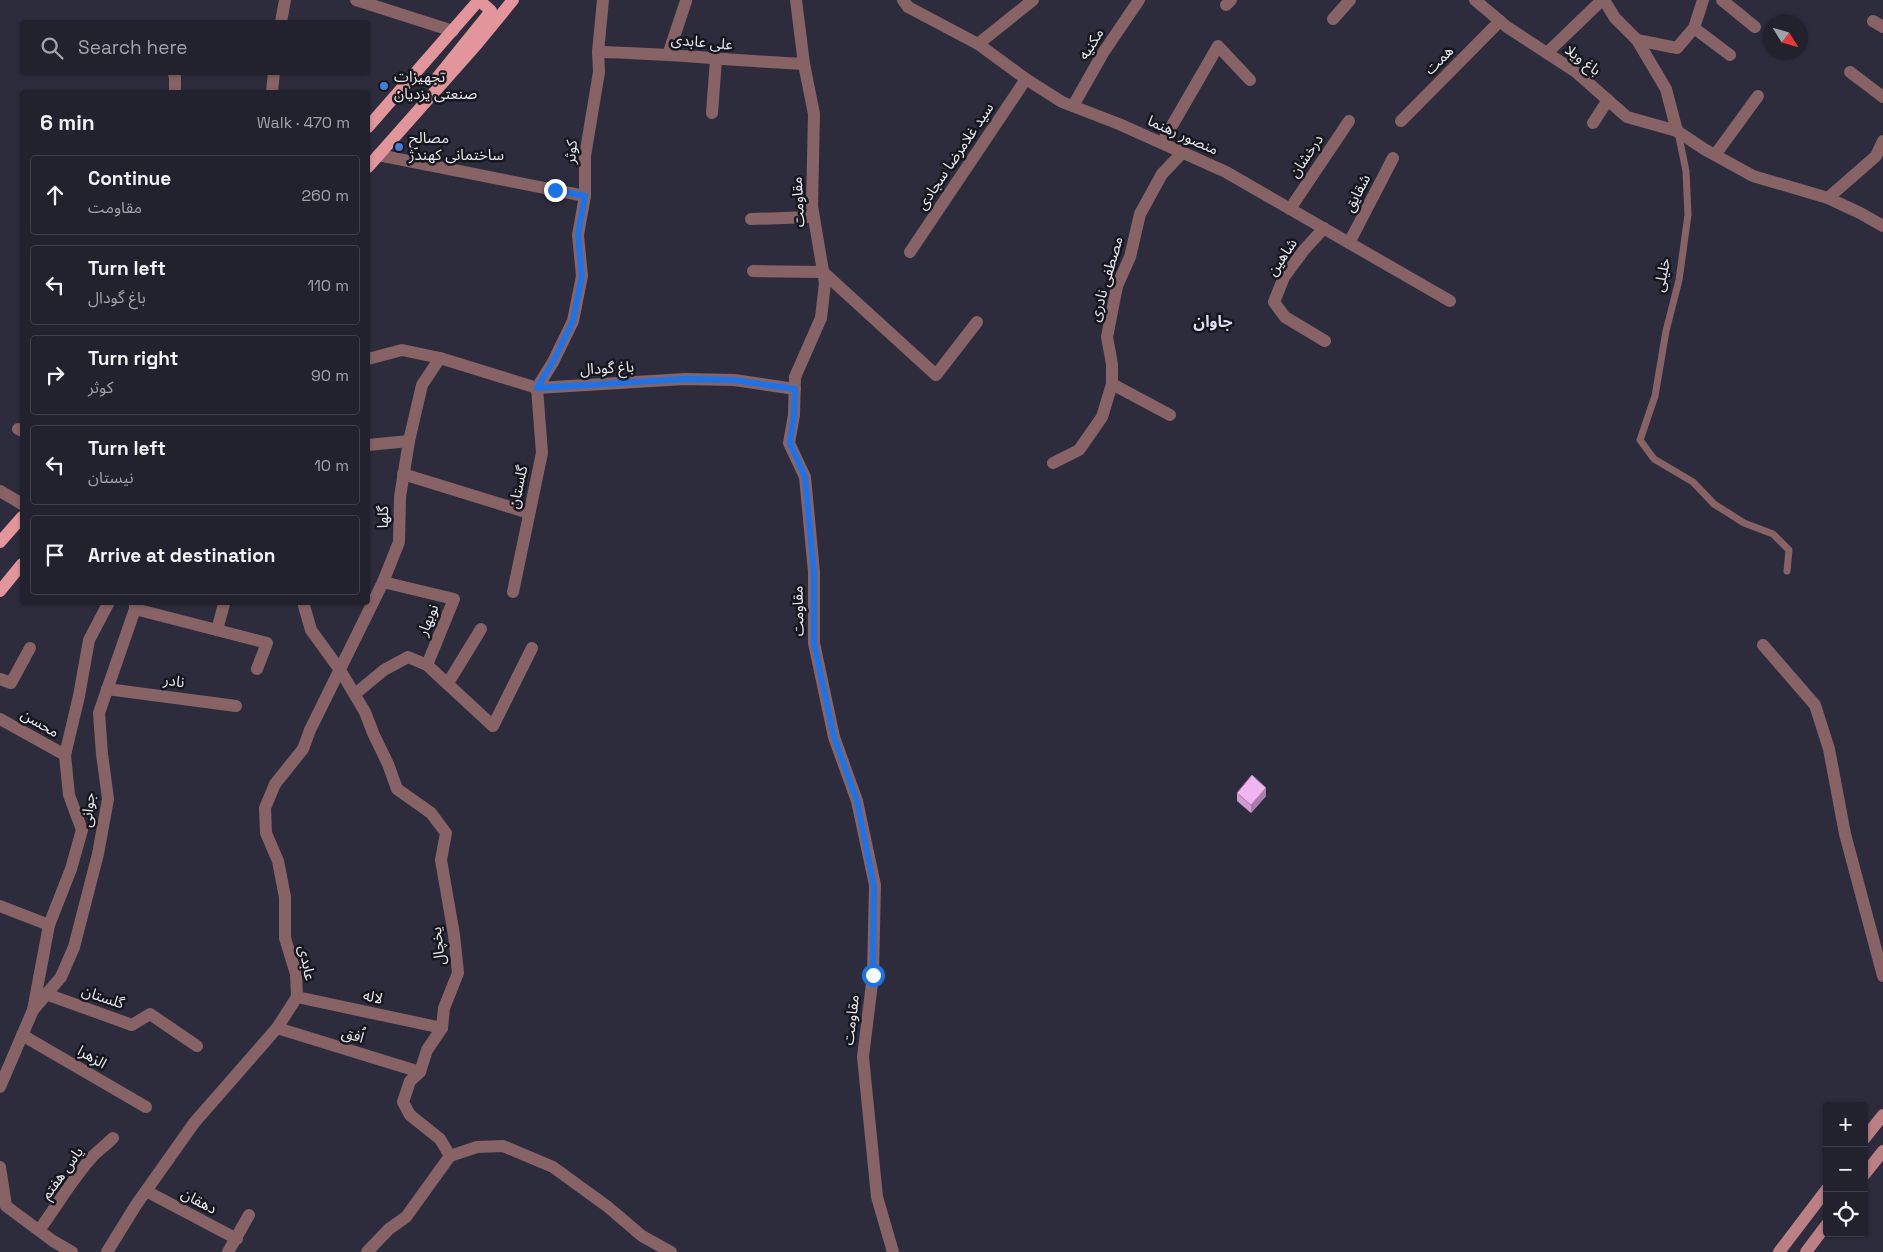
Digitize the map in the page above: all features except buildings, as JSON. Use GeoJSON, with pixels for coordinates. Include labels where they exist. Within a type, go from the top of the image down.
{"type":"FeatureCollection","features":[{"type":"Feature","properties":{"kind":"main road"},"geometry":{"type":"LineString","coordinates":[[370,125],[479,0],[491,12],[416,104],[411,118]]}},
{"type":"Feature","properties":{"kind":"main road"},"geometry":{"type":"LineString","coordinates":[[370,165],[477,44],[513,0]]}},
{"type":"Feature","properties":{"kind":"main road"},"geometry":{"type":"LineString","coordinates":[[0,542],[20,519]]}},
{"type":"Feature","properties":{"kind":"main road"},"geometry":{"type":"LineString","coordinates":[[0,591],[20,566]]}},
{"type":"Feature","properties":{"kind":"main road"},"geometry":{"type":"LineString","coordinates":[[1868,1134],[1883,1115]]}},
{"type":"Feature","properties":{"kind":"main road"},"geometry":{"type":"LineString","coordinates":[[1868,1171],[1883,1151]]}},
{"type":"Feature","properties":{"kind":"main road"},"geometry":{"type":"LineString","coordinates":[[1779,1252],[1825,1192]]}},
{"type":"Feature","properties":{"kind":"main road"},"geometry":{"type":"LineString","coordinates":[[1806,1252],[1823,1229]]}},
{"type":"Feature","properties":{"kind":"street"},"geometry":{"type":"LineString","coordinates":[[282,20],[285,0]]}},
{"type":"Feature","properties":{"kind":"street"},"geometry":{"type":"LineString","coordinates":[[356,0],[453,31]]}},
{"type":"Feature","properties":{"kind":"street","name":"کوثر"},"geometry":{"type":"LineString","coordinates":[[537,388],[553,362],[573,321],[582,276],[578,235],[585,196],[585,156],[600,72],[598,52],[603,0]]}},
{"type":"Feature","properties":{"kind":"street","name":"مقاومت"},"geometry":{"type":"LineString","coordinates":[[796,0],[804,64],[814,114],[812,206],[825,284],[821,318],[795,377],[794,416],[790,443],[805,477],[814,572],[814,643],[834,737],[857,801],[874,886],[873,975],[863,1057],[877,1198],[893,1252]]}},
{"type":"Feature","properties":{"kind":"street"},"geometry":{"type":"LineString","coordinates":[[978,44],[1033,0]]}},
{"type":"Feature","properties":{"kind":"street","name":"مکنیه"},"geometry":{"type":"LineString","coordinates":[[1073,106],[1103,53],[1139,0]]}},
{"type":"Feature","properties":{"kind":"street"},"geometry":{"type":"LineString","coordinates":[[1333,19],[1350,0]]}},
{"type":"Feature","properties":{"kind":"street","name":"باغ ویلا"},"geometry":{"type":"LineString","coordinates":[[1475,0],[1500,21],[1576,72],[1627,117],[1678,131]]}},
{"type":"Feature","properties":{"kind":"street"},"geometry":{"type":"LineString","coordinates":[[1547,53],[1603,0],[1615,18],[1637,40],[1666,89],[1678,131],[1715,155],[1753,176],[1828,198],[1860,212],[1883,226]]}},
{"type":"Feature","properties":{"kind":"street"},"geometry":{"type":"LineString","coordinates":[[1637,40],[1677,48],[1694,28],[1703,0]]}},
{"type":"Feature","properties":{"kind":"street"},"geometry":{"type":"LineString","coordinates":[[1722,0],[1755,27]]}},
{"type":"Feature","properties":{"kind":"street"},"geometry":{"type":"LineString","coordinates":[[668,56],[686,1]]}},
{"type":"Feature","properties":{"kind":"street","name":"منصور رهنما"},"geometry":{"type":"LineString","coordinates":[[908,2],[978,44],[1026,79],[1062,102],[1119,124],[1226,172],[1450,301]]}},
{"type":"Feature","properties":{"kind":"street","name":"همت"},"geometry":{"type":"LineString","coordinates":[[1401,121],[1500,21]]}},
{"type":"Feature","properties":{"kind":"street"},"geometry":{"type":"LineString","coordinates":[[1694,28],[1730,55]]}},
{"type":"Feature","properties":{"kind":"street"},"geometry":{"type":"LineString","coordinates":[[1162,144],[1218,46],[1250,80]]}},
{"type":"Feature","properties":{"kind":"street","name":"علی عابدی"},"geometry":{"type":"LineString","coordinates":[[598,52],[804,64]]}},
{"type":"Feature","properties":{"kind":"street"},"geometry":{"type":"LineString","coordinates":[[712,113],[716,59]]}},
{"type":"Feature","properties":{"kind":"street"},"geometry":{"type":"LineString","coordinates":[[1850,72],[1883,97]]}},
{"type":"Feature","properties":{"kind":"street"},"geometry":{"type":"LineString","coordinates":[[174,75],[175,90]]}},
{"type":"Feature","properties":{"kind":"street"},"geometry":{"type":"LineString","coordinates":[[272,90],[274,75]]}},
{"type":"Feature","properties":{"kind":"street","name":"سید غلامرضا سجادی"},"geometry":{"type":"LineString","coordinates":[[910,252],[1026,79]]}},
{"type":"Feature","properties":{"kind":"street"},"geometry":{"type":"LineString","coordinates":[[1715,155],[1758,96]]}},
{"type":"Feature","properties":{"kind":"street"},"geometry":{"type":"LineString","coordinates":[[1594,123],[1608,100]]}},
{"type":"Feature","properties":{"kind":"street","name":"درخشان"},"geometry":{"type":"LineString","coordinates":[[1290,209],[1349,121]]}},
{"type":"Feature","properties":{"kind":"street"},"geometry":{"type":"LineString","coordinates":[[1828,198],[1876,156],[1883,140]]}},
{"type":"Feature","properties":{"kind":"street","name":"مصطفی نادری"},"geometry":{"type":"LineString","coordinates":[[1053,463],[1079,450],[1102,418],[1112,384],[1112,364],[1107,337],[1118,286],[1130,257],[1140,214],[1162,174],[1182,153]]}},
{"type":"Feature","properties":{"kind":"street"},"geometry":{"type":"LineString","coordinates":[[378,155],[585,196]]}},
{"type":"Feature","properties":{"kind":"street","name":"شقایق"},"geometry":{"type":"LineString","coordinates":[[1349,243],[1394,158]]}},
{"type":"Feature","properties":{"kind":"street"},"geometry":{"type":"LineString","coordinates":[[752,219],[813,217]]}},
{"type":"Feature","properties":{"kind":"street","name":"شاهین"},"geometry":{"type":"LineString","coordinates":[[1324,228],[1304,250],[1284,277],[1274,302],[1285,317],[1325,341]]}},
{"type":"Feature","properties":{"kind":"street"},"geometry":{"type":"LineString","coordinates":[[753,271],[823,272],[936,374],[977,322]]}},
{"type":"Feature","properties":{"kind":"street","name":"باغ گودال"},"geometry":{"type":"LineString","coordinates":[[370,358],[402,350],[440,358],[537,388],[685,379],[734,380],[795,389]]}},
{"type":"Feature","properties":{"kind":"street","name":"گلها"},"geometry":{"type":"LineString","coordinates":[[340,670],[383,582],[399,542],[400,497],[409,441],[422,385],[440,358]]}},
{"type":"Feature","properties":{"kind":"street"},"geometry":{"type":"LineString","coordinates":[[1112,384],[1170,415]]}},
{"type":"Feature","properties":{"kind":"street","name":"گلستان"},"geometry":{"type":"LineString","coordinates":[[513,592],[542,453],[537,388]]}},
{"type":"Feature","properties":{"kind":"street"},"geometry":{"type":"LineString","coordinates":[[370,445],[409,441]]}},
{"type":"Feature","properties":{"kind":"street"},"geometry":{"type":"LineString","coordinates":[[403,474],[529,514]]}},
{"type":"Feature","properties":{"kind":"street"},"geometry":{"type":"LineString","coordinates":[[0,492],[20,503]]}},
{"type":"Feature","properties":{"kind":"street","name":"نوبهار"},"geometry":{"type":"LineString","coordinates":[[383,582],[454,599],[427,665]]}},
{"type":"Feature","properties":{"kind":"street","name":"جوانی"},"geometry":{"type":"LineString","coordinates":[[0,1087],[33,1010],[48,925],[71,868],[82,830],[69,795],[65,756],[79,696],[89,640],[107,605]]}},
{"type":"Feature","properties":{"kind":"street"},"geometry":{"type":"LineString","coordinates":[[217,630],[224,605]]}},
{"type":"Feature","properties":{"kind":"street","name":"یخچال"},"geometry":{"type":"LineString","coordinates":[[304,605],[310,630],[340,670],[365,712],[397,789],[431,814],[446,833],[441,860],[454,935],[458,973],[444,1008],[442,1028],[427,1050],[420,1072],[410,1082],[403,1102],[410,1115],[440,1139],[450,1156]]}},
{"type":"Feature","properties":{"kind":"street"},"geometry":{"type":"LineString","coordinates":[[135,606],[267,643],[257,669]]}},
{"type":"Feature","properties":{"kind":"street","name":"جوانی"},"geometry":{"type":"LineString","coordinates":[[33,1010],[61,978],[74,947],[98,854],[108,799],[99,713],[135,606]]}},
{"type":"Feature","properties":{"kind":"street"},"geometry":{"type":"LineString","coordinates":[[448,683],[481,629]]}},
{"type":"Feature","properties":{"kind":"street"},"geometry":{"type":"LineString","coordinates":[[1763,644],[1815,705],[1829,749],[1845,834],[1883,976]]}},
{"type":"Feature","properties":{"kind":"street"},"geometry":{"type":"LineString","coordinates":[[0,679],[11,683],[30,648]]}},
{"type":"Feature","properties":{"kind":"street"},"geometry":{"type":"LineString","coordinates":[[355,694],[384,670],[408,657],[427,665],[493,726],[532,648]]}},
{"type":"Feature","properties":{"kind":"street","name":"عابدی"},"geometry":{"type":"LineString","coordinates":[[107,1252],[146,1191],[194,1123],[277,1028],[297,997],[296,974],[285,938],[285,898],[278,861],[266,832],[265,808],[275,784],[303,749],[340,670]]}},
{"type":"Feature","properties":{"kind":"street","name":"نادر"},"geometry":{"type":"LineString","coordinates":[[107,689],[236,706]]}},
{"type":"Feature","properties":{"kind":"street","name":"محسن"},"geometry":{"type":"LineString","coordinates":[[0,718],[65,756]]}},
{"type":"Feature","properties":{"kind":"street"},"geometry":{"type":"LineString","coordinates":[[0,906],[48,925]]}},
{"type":"Feature","properties":{"kind":"street","name":"گلستان"},"geometry":{"type":"LineString","coordinates":[[46,994],[132,1025],[150,1014],[196,1046]]}},
{"type":"Feature","properties":{"kind":"street","name":"لاله"},"geometry":{"type":"LineString","coordinates":[[297,997],[442,1028]]}},
{"type":"Feature","properties":{"kind":"street","name":"اُفق"},"geometry":{"type":"LineString","coordinates":[[277,1028],[420,1072]]}},
{"type":"Feature","properties":{"kind":"street","name":"الزهرا"},"geometry":{"type":"LineString","coordinates":[[22,1035],[146,1107]]}},
{"type":"Feature","properties":{"kind":"street","name":"یاس هفتم"},"geometry":{"type":"LineString","coordinates":[[39,1230],[93,1156],[114,1138]]}},
{"type":"Feature","properties":{"kind":"street"},"geometry":{"type":"LineString","coordinates":[[367,1252],[390,1229],[406,1217],[450,1156],[477,1147],[503,1146],[553,1167],[608,1206],[642,1236],[671,1252]]}},
{"type":"Feature","properties":{"kind":"street"},"geometry":{"type":"LineString","coordinates":[[0,1167],[6,1206],[39,1230],[50,1246],[72,1252]]}},
{"type":"Feature","properties":{"kind":"street","name":"دهقان"},"geometry":{"type":"LineString","coordinates":[[146,1191],[237,1239]]}},
{"type":"Feature","properties":{"kind":"street"},"geometry":{"type":"LineString","coordinates":[[228,1252],[249,1215]]}},
{"type":"Feature","properties":{"kind":"lane","name":"خلیلی"},"geometry":{"type":"LineString","coordinates":[[1678,131],[1686,171],[1688,215],[1679,280],[1666,331],[1654,396],[1640,440],[1654,459],[1693,482],[1714,504],[1744,523],[1773,534],[1789,550],[1787,571]]}},
{"type":"Feature","properties":{"kind":"place","name":"تجهیزات صنعتی یزدیان"},"geometry":{"type":"Point","coordinates":[384,86]}},
{"type":"Feature","properties":{"kind":"place","name":"مصالح ساختمانی کهندژ"},"geometry":{"type":"Point","coordinates":[399,147]}},
{"type":"Feature","properties":{"kind":"district","name":"جاوان"},"geometry":{"type":"Point","coordinates":[1213,321]}},
{"type":"Feature","properties":{"kind":"route"},"geometry":{"type":"LineString","coordinates":[[555,190],[585,196],[578,235],[582,276],[573,321],[553,362],[537,388],[685,379],[734,380],[795,389],[790,443],[805,477],[814,572],[814,643],[834,737],[857,801],[874,886],[873,975]]}}]}
